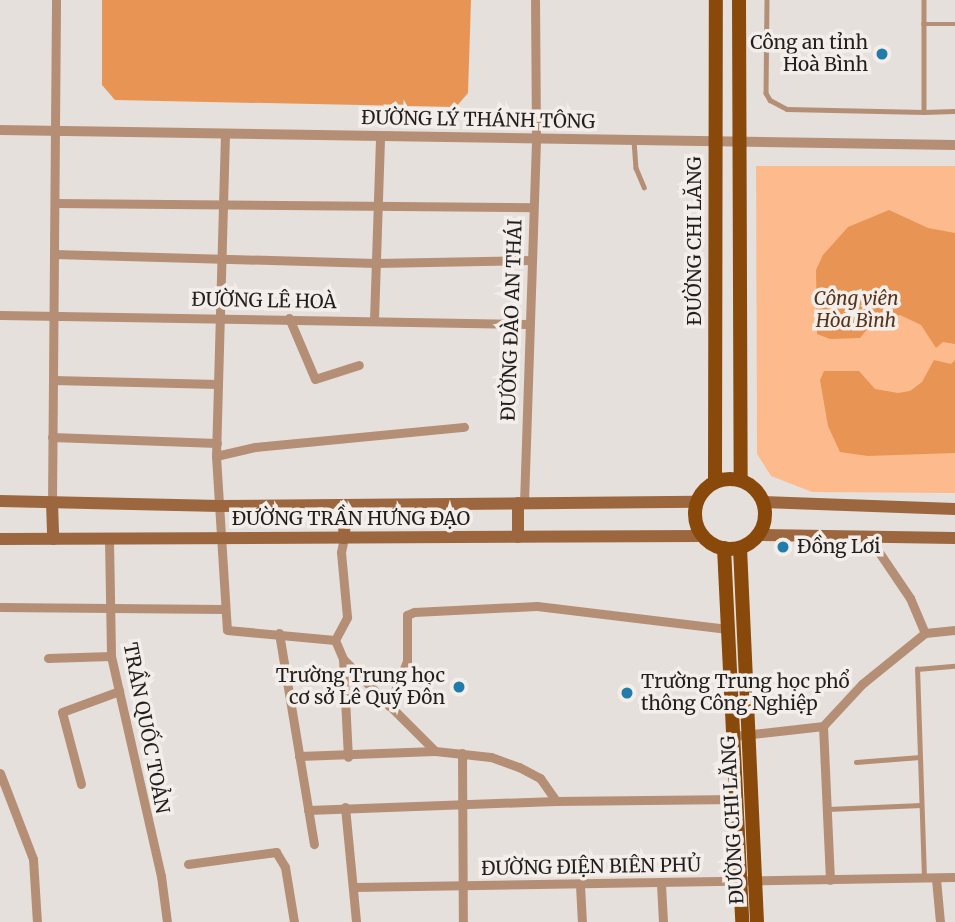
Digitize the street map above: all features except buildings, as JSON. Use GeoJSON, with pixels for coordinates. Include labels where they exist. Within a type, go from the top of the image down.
{"type":"FeatureCollection","features":[{"type":"Feature","properties":{"kind":"main road","name":"ĐƯỜNG CHI LĂNG"},"geometry":{"type":"LineString","coordinates":[[715,482],[716,0]]}},
{"type":"Feature","properties":{"kind":"main road"},"geometry":{"type":"LineString","coordinates":[[739,0],[737,142],[741,480]]}},
{"type":"Feature","properties":{"kind":"main road"},"geometry":{"type":"LineString","coordinates":[[741,480],[755,489],[763,502],[765,519],[758,535],[740,548],[724,548],[702,536],[695,519],[697,502],[715,482],[741,480]]}},
{"type":"Feature","properties":{"kind":"main road","name":"ĐƯỜNG TRẦN HƯNG ĐẠO"},"geometry":{"type":"LineString","coordinates":[[0,501],[220,506],[697,502]]}},
{"type":"Feature","properties":{"kind":"main road"},"geometry":{"type":"LineString","coordinates":[[763,502],[955,509]]}},
{"type":"Feature","properties":{"kind":"main road"},"geometry":{"type":"LineString","coordinates":[[52,503],[53,539]]}},
{"type":"Feature","properties":{"kind":"main road"},"geometry":{"type":"LineString","coordinates":[[518,537],[521,503]]}},
{"type":"Feature","properties":{"kind":"main road"},"geometry":{"type":"LineString","coordinates":[[344,538],[345,505]]}},
{"type":"Feature","properties":{"kind":"main road"},"geometry":{"type":"LineString","coordinates":[[758,535],[955,538]]}},
{"type":"Feature","properties":{"kind":"main road","name":"ĐƯỜNG TRẦN HƯNG ĐẠO"},"geometry":{"type":"LineString","coordinates":[[0,539],[702,536]]}},
{"type":"Feature","properties":{"kind":"main road","name":"ĐƯỜNG CHI LĂNG"},"geometry":{"type":"LineString","coordinates":[[724,548],[728,629],[741,735],[737,799],[748,883],[757,922]]}},
{"type":"Feature","properties":{"kind":"main road","name":"ĐƯỜNG CHI LĂNG"},"geometry":{"type":"LineString","coordinates":[[740,548],[741,735],[748,883],[742,922]]}},
{"type":"Feature","properties":{"kind":"street"},"geometry":{"type":"LineString","coordinates":[[52,503],[56,0]]}},
{"type":"Feature","properties":{"kind":"street","name":"ĐƯỜNG ĐÀO AN THÁI"},"geometry":{"type":"LineString","coordinates":[[521,503],[536,139],[535,0]]}},
{"type":"Feature","properties":{"kind":"street","name":"ĐƯỜNG LÝ THÁNH TÔNG"},"geometry":{"type":"LineString","coordinates":[[0,130],[955,145]]}},
{"type":"Feature","properties":{"kind":"street"},"geometry":{"type":"LineString","coordinates":[[225,134],[216,456],[223,609],[227,630],[335,640]]}},
{"type":"Feature","properties":{"kind":"street"},"geometry":{"type":"LineString","coordinates":[[374,320],[380,136]]}},
{"type":"Feature","properties":{"kind":"street"},"geometry":{"type":"LineString","coordinates":[[55,203],[533,208]]}},
{"type":"Feature","properties":{"kind":"street"},"geometry":{"type":"LineString","coordinates":[[54,254],[376,263],[531,260]]}},
{"type":"Feature","properties":{"kind":"street","name":"ĐƯỜNG LÊ HOÀ"},"geometry":{"type":"LineString","coordinates":[[0,315],[528,324]]}},
{"type":"Feature","properties":{"kind":"street"},"geometry":{"type":"LineString","coordinates":[[289,318],[315,379],[359,365]]}},
{"type":"Feature","properties":{"kind":"street"},"geometry":{"type":"LineString","coordinates":[[53,380],[218,384]]}},
{"type":"Feature","properties":{"kind":"street"},"geometry":{"type":"LineString","coordinates":[[216,456],[255,447],[464,427]]}},
{"type":"Feature","properties":{"kind":"street"},"geometry":{"type":"LineString","coordinates":[[52,437],[217,443]]}},
{"type":"Feature","properties":{"kind":"street"},"geometry":{"type":"LineString","coordinates":[[868,536],[910,598],[925,633]]}},
{"type":"Feature","properties":{"kind":"street"},"geometry":{"type":"LineString","coordinates":[[335,640],[347,617],[341,552],[344,538]]}},
{"type":"Feature","properties":{"kind":"street","name":"TRẦN QUỐC TOẢN"},"geometry":{"type":"LineString","coordinates":[[109,539],[111,656],[161,876],[167,922]]}},
{"type":"Feature","properties":{"kind":"street"},"geometry":{"type":"LineString","coordinates":[[389,706],[407,661],[407,615],[414,612],[537,606],[728,629]]}},
{"type":"Feature","properties":{"kind":"street"},"geometry":{"type":"LineString","coordinates":[[0,607],[223,609]]}},
{"type":"Feature","properties":{"kind":"street"},"geometry":{"type":"LineString","coordinates":[[741,735],[823,726],[862,684],[925,633],[955,630]]}},
{"type":"Feature","properties":{"kind":"street"},"geometry":{"type":"LineString","coordinates":[[279,633],[314,844]]}},
{"type":"Feature","properties":{"kind":"street"},"geometry":{"type":"LineString","coordinates":[[335,640],[343,659],[348,757]]}},
{"type":"Feature","properties":{"kind":"street"},"geometry":{"type":"LineString","coordinates":[[48,658],[111,656]]}},
{"type":"Feature","properties":{"kind":"street"},"geometry":{"type":"LineString","coordinates":[[343,659],[435,751]]}},
{"type":"Feature","properties":{"kind":"street"},"geometry":{"type":"LineString","coordinates":[[81,784],[62,712],[118,691]]}},
{"type":"Feature","properties":{"kind":"street"},"geometry":{"type":"LineString","coordinates":[[823,726],[830,880]]}},
{"type":"Feature","properties":{"kind":"street"},"geometry":{"type":"LineString","coordinates":[[299,756],[348,757],[435,751],[462,754],[519,767],[540,778],[556,801]]}},
{"type":"Feature","properties":{"kind":"street"},"geometry":{"type":"LineString","coordinates":[[462,754],[463,922]]}},
{"type":"Feature","properties":{"kind":"street"},"geometry":{"type":"LineString","coordinates":[[0,773],[33,859],[37,922]]}},
{"type":"Feature","properties":{"kind":"street"},"geometry":{"type":"LineString","coordinates":[[308,810],[556,801],[737,799]]}},
{"type":"Feature","properties":{"kind":"street"},"geometry":{"type":"LineString","coordinates":[[345,807],[356,922]]}},
{"type":"Feature","properties":{"kind":"street"},"geometry":{"type":"LineString","coordinates":[[188,864],[276,852],[285,867],[294,922]]}},
{"type":"Feature","properties":{"kind":"street","name":"ĐƯỜNG ĐIỆN BIÊN PHỦ"},"geometry":{"type":"LineString","coordinates":[[354,887],[748,883],[955,877]]}},
{"type":"Feature","properties":{"kind":"street"},"geometry":{"type":"LineString","coordinates":[[936,879],[940,922]]}},
{"type":"Feature","properties":{"kind":"street"},"geometry":{"type":"LineString","coordinates":[[661,884],[663,922]]}},
{"type":"Feature","properties":{"kind":"street"},"geometry":{"type":"LineString","coordinates":[[580,885],[582,922]]}},
{"type":"Feature","properties":{"kind":"lane"},"geometry":{"type":"LineString","coordinates":[[768,0],[766,93],[770,100],[787,109],[955,111]]}},
{"type":"Feature","properties":{"kind":"lane"},"geometry":{"type":"LineString","coordinates":[[923,112],[924,0]]}},
{"type":"Feature","properties":{"kind":"lane"},"geometry":{"type":"LineString","coordinates":[[923,24],[955,24]]}},
{"type":"Feature","properties":{"kind":"lane"},"geometry":{"type":"LineString","coordinates":[[634,140],[636,168],[643,187]]}},
{"type":"Feature","properties":{"kind":"lane"},"geometry":{"type":"LineString","coordinates":[[924,879],[917,669],[955,666]]}},
{"type":"Feature","properties":{"kind":"lane"},"geometry":{"type":"LineString","coordinates":[[856,762],[919,757]]}},
{"type":"Feature","properties":{"kind":"lane"},"geometry":{"type":"LineString","coordinates":[[828,809],[921,805]]}},
{"type":"Feature","properties":{"kind":"green space","name":"Công viên Hòa Bình"},"geometry":{"type":"Polygon","coordinates":[[[756,166],[955,166],[955,493],[812,492],[771,476],[757,454],[756,166]]]}},
{"type":"Feature","properties":{"kind":"shaded area"},"geometry":{"type":"Polygon","coordinates":[[[102,0],[471,0],[468,93],[456,107],[115,100],[102,85],[102,0]]]}},
{"type":"Feature","properties":{"kind":"shaded area"},"geometry":{"type":"Polygon","coordinates":[[[889,210],[928,228],[955,233],[955,344],[943,342],[936,348],[921,325],[900,315],[874,321],[860,338],[830,339],[817,334],[816,270],[823,255],[848,227],[889,210]]]}},
{"type":"Feature","properties":{"kind":"shaded area"},"geometry":{"type":"Polygon","coordinates":[[[934,360],[951,364],[955,360],[955,453],[868,456],[840,452],[828,426],[820,380],[824,371],[859,371],[875,389],[898,393],[910,391],[922,382],[934,360]]]}},
{"type":"Feature","properties":{"kind":"place","name":"Công an tỉnh Hoà Bình"},"geometry":{"type":"Point","coordinates":[882,54]}},
{"type":"Feature","properties":{"kind":"place","name":"Đồng Lơi"},"geometry":{"type":"Point","coordinates":[783,547]}},
{"type":"Feature","properties":{"kind":"place","name":"Trường Trung học cơ sở Lê Quý Đôn"},"geometry":{"type":"Point","coordinates":[459,687]}},
{"type":"Feature","properties":{"kind":"place","name":"Trường Trung học phổ thông Công Nghiệp"},"geometry":{"type":"Point","coordinates":[627,693]}}]}
